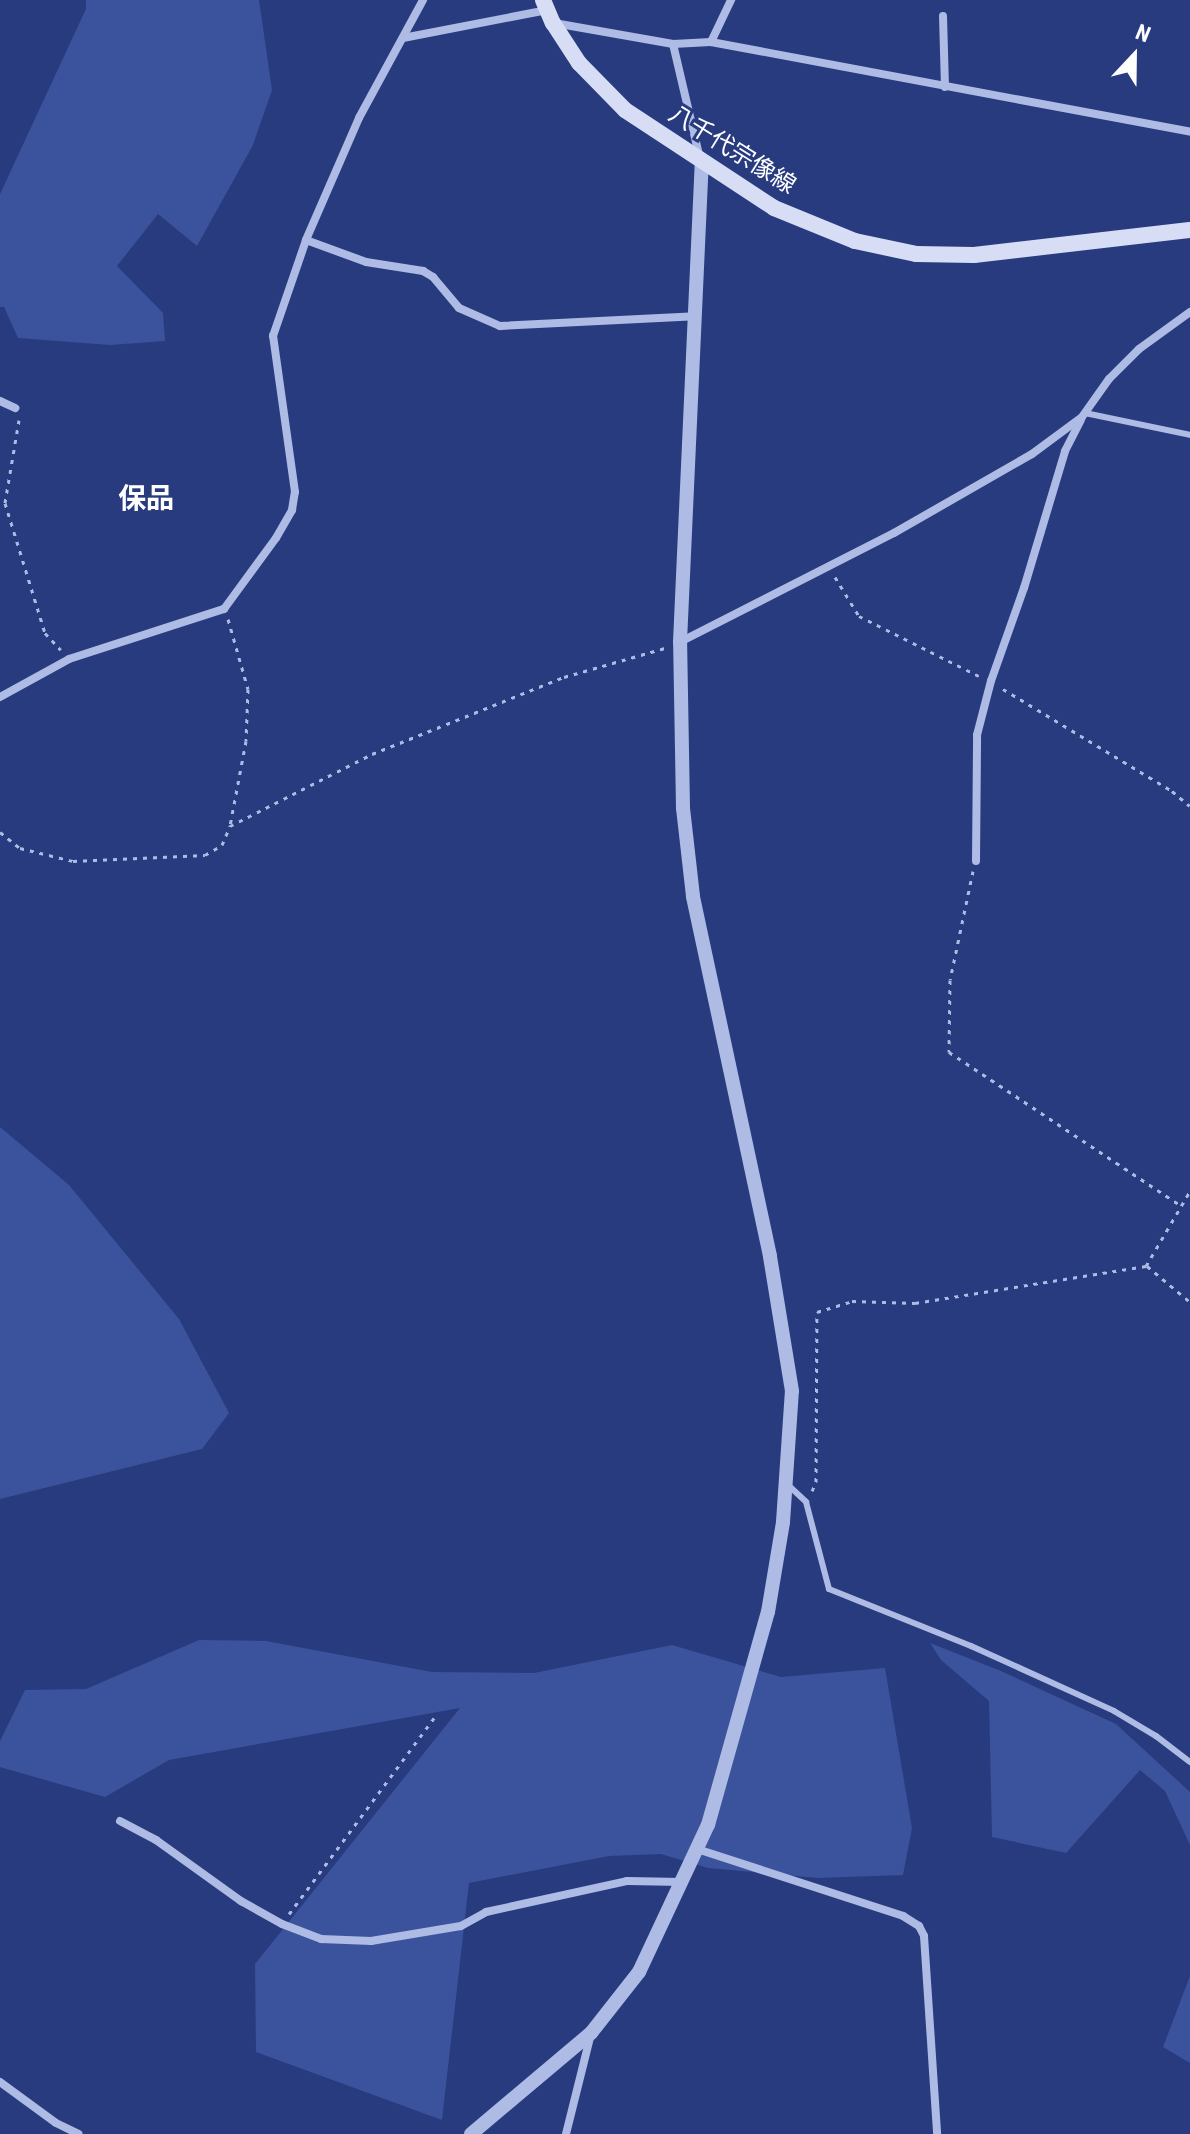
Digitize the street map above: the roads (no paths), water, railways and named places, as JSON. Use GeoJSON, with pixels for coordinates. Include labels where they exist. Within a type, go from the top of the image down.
{"type":"FeatureCollection","features":[{"type":"Feature","properties":{"kind":"main road","name":"八千代宗像線"},"geometry":{"type":"LineString","coordinates":[[548,11],[579,63],[625,110],[774,208],[855,241],[916,254],[974,255],[1190,230]]}},
{"type":"Feature","properties":{"kind":"street"},"geometry":{"type":"LineString","coordinates":[[0,697],[69,659],[224,609],[292,510],[295,492],[273,336],[306,240],[359,118],[423,0]]}},
{"type":"Feature","properties":{"kind":"street"},"geometry":{"type":"LineString","coordinates":[[711,42],[731,0]]}},
{"type":"Feature","properties":{"kind":"street"},"geometry":{"type":"LineString","coordinates":[[403,38],[548,11],[673,44],[711,42],[1190,132]]}},
{"type":"Feature","properties":{"kind":"street"},"geometry":{"type":"LineString","coordinates":[[943,16],[945,87]]}},
{"type":"Feature","properties":{"kind":"street"},"geometry":{"type":"LineString","coordinates":[[471,2134],[591,2033],[639,1972],[697,1849],[733,1747],[768,1612],[786,1483],[792,1391],[733,1067],[693,896],[683,808],[680,642],[702,163],[673,44]]}},
{"type":"Feature","properties":{"kind":"street"},"geometry":{"type":"LineString","coordinates":[[306,240],[366,262],[423,271],[433,277],[459,308],[500,326],[695,316]]}},
{"type":"Feature","properties":{"kind":"street"},"geometry":{"type":"LineString","coordinates":[[976,861],[977,735],[991,681],[1024,588],[1065,451],[1084,415],[1109,379],[1139,349],[1190,312]]}},
{"type":"Feature","properties":{"kind":"street"},"geometry":{"type":"LineString","coordinates":[[0,401],[15,408]]}},
{"type":"Feature","properties":{"kind":"street"},"geometry":{"type":"LineString","coordinates":[[680,642],[894,533],[1032,454],[1084,415]]}},
{"type":"Feature","properties":{"kind":"street"},"geometry":{"type":"LineString","coordinates":[[120,1821],[156,1840],[241,1901],[282,1924],[321,1939],[371,1941],[461,1926],[486,1912],[569,1892],[627,1881],[682,1882]]}},
{"type":"Feature","properties":{"kind":"street"},"geometry":{"type":"LineString","coordinates":[[697,1849],[903,1916],[919,1926],[924,1936],[937,2134]]}},
{"type":"Feature","properties":{"kind":"street"},"geometry":{"type":"LineString","coordinates":[[566,2134],[591,2033]]}},
{"type":"Feature","properties":{"kind":"street"},"geometry":{"type":"LineString","coordinates":[[0,2082],[56,2123],[79,2134]]}},
{"type":"Feature","properties":{"kind":"lane"},"geometry":{"type":"LineString","coordinates":[[1084,415],[1190,435]]}},
{"type":"Feature","properties":{"kind":"lane"},"geometry":{"type":"LineString","coordinates":[[786,1483],[806,1502],[829,1589],[971,1646],[1114,1711],[1156,1736],[1190,1762]]}},
{"type":"Feature","properties":{"kind":"district","name":"保品"},"geometry":{"type":"Point","coordinates":[146,499]}}]}
